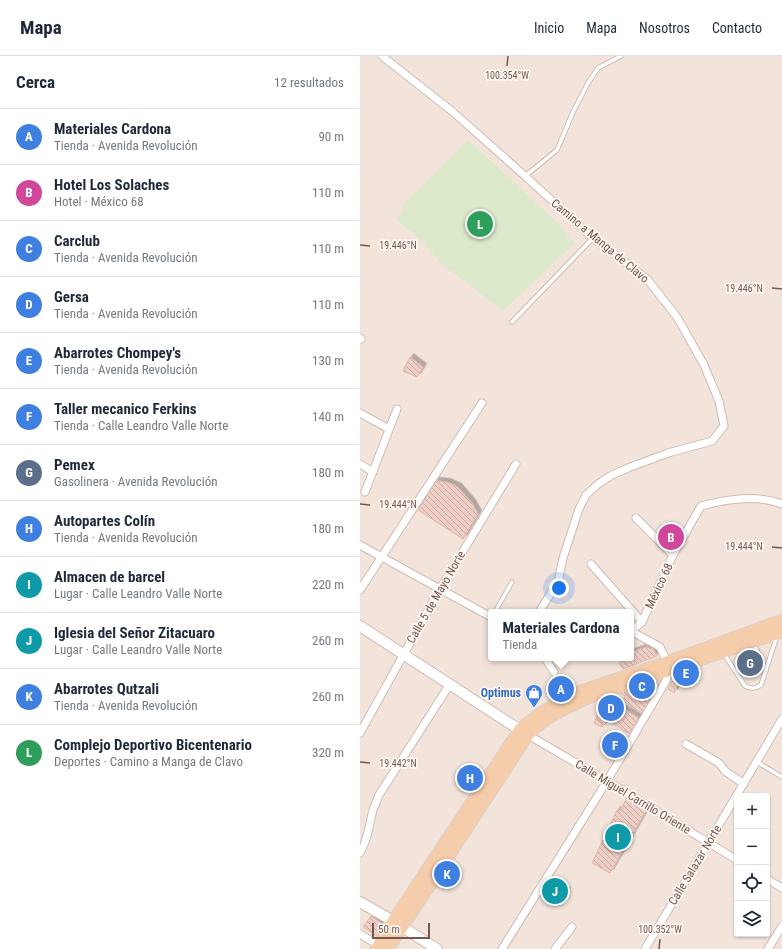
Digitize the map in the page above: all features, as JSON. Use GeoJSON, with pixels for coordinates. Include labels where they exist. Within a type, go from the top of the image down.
{"type":"FeatureCollection","features":[{"type":"Feature","properties":{"kind":"main road"},"geometry":{"type":"LineString","coordinates":[[381,948],[524,732],[532,730],[573,705],[668,666],[751,637],[782,620]]}},
{"type":"Feature","properties":{"kind":"main road"},"geometry":{"type":"LineString","coordinates":[[751,637],[780,632]]}},
{"type":"Feature","properties":{"kind":"street","name":"Camino a Manga de Clavo"},"geometry":{"type":"LineString","coordinates":[[382,56],[453,112],[593,238],[647,278],[677,317],[704,365],[719,401],[724,426],[712,441],[668,453],[628,468],[612,475],[586,494],[579,509],[565,552],[558,582],[541,609]]}},
{"type":"Feature","properties":{"kind":"street"},"geometry":{"type":"LineString","coordinates":[[360,590],[482,404]]}},
{"type":"Feature","properties":{"kind":"street"},"geometry":{"type":"LineString","coordinates":[[365,492],[397,409]]}},
{"type":"Feature","properties":{"kind":"street"},"geometry":{"type":"LineString","coordinates":[[360,413],[389,429]]}},
{"type":"Feature","properties":{"kind":"street"},"geometry":{"type":"LineString","coordinates":[[360,464],[373,472]]}},
{"type":"Feature","properties":{"kind":"street","name":"Calle 5 de Mayo Norte"},"geometry":{"type":"LineString","coordinates":[[360,732],[440,589],[516,464]]}},
{"type":"Feature","properties":{"kind":"street","name":"México 68"},"geometry":{"type":"LineString","coordinates":[[634,629],[642,622],[673,555],[701,506],[743,498],[782,504]]}},
{"type":"Feature","properties":{"kind":"street"},"geometry":{"type":"LineString","coordinates":[[636,518],[673,555]]}},
{"type":"Feature","properties":{"kind":"street"},"geometry":{"type":"LineString","coordinates":[[360,545],[488,615]]}},
{"type":"Feature","properties":{"kind":"street"},"geometry":{"type":"LineString","coordinates":[[591,564],[631,609]]}},
{"type":"Feature","properties":{"kind":"street"},"geometry":{"type":"LineString","coordinates":[[634,613],[642,622]]}},
{"type":"Feature","properties":{"kind":"street"},"geometry":{"type":"LineString","coordinates":[[360,626],[524,732]]}},
{"type":"Feature","properties":{"kind":"street"},"geometry":{"type":"LineString","coordinates":[[502,949],[607,781],[666,681],[668,666],[660,647],[634,633]]}},
{"type":"Feature","properties":{"kind":"street"},"geometry":{"type":"LineString","coordinates":[[547,661],[554,672]]}},
{"type":"Feature","properties":{"kind":"street"},"geometry":{"type":"LineString","coordinates":[[360,853],[368,835],[373,810],[379,795],[450,684]]}},
{"type":"Feature","properties":{"kind":"street","name":"Calle Salazar Norte"},"geometry":{"type":"LineString","coordinates":[[645,949],[782,719]]}},
{"type":"Feature","properties":{"kind":"street","name":"Calle Miguel Carrillo Oriente"},"geometry":{"type":"LineString","coordinates":[[524,732],[734,858]]}},
{"type":"Feature","properties":{"kind":"street"},"geometry":{"type":"LineString","coordinates":[[686,744],[719,763],[725,771],[744,784]]}},
{"type":"Feature","properties":{"kind":"street"},"geometry":{"type":"LineString","coordinates":[[770,881],[782,888]]}},
{"type":"Feature","properties":{"kind":"street"},"geometry":{"type":"LineString","coordinates":[[360,902],[437,949]]}},
{"type":"Feature","properties":{"kind":"street"},"geometry":{"type":"LineString","coordinates":[[768,949],[782,926]]}},
{"type":"Feature","properties":{"kind":"street"},"geometry":{"type":"LineString","coordinates":[[555,949],[572,927]]}},
{"type":"Feature","properties":{"kind":"street"},"geometry":{"type":"LineString","coordinates":[[360,934],[381,948]]}},
{"type":"Feature","properties":{"kind":"lane"},"geometry":{"type":"LineString","coordinates":[[525,176],[557,150],[573,112],[588,83],[598,68],[621,56]]}},
{"type":"Feature","properties":{"kind":"lane"},"geometry":{"type":"LineString","coordinates":[[512,322],[593,238]]}},
{"type":"Feature","properties":{"kind":"lane"},"geometry":{"type":"LineString","coordinates":[[497,609],[512,582]]}},
{"type":"Feature","properties":{"kind":"lane"},"geometry":{"type":"LineString","coordinates":[[720,648],[744,686],[750,689],[756,688],[761,685],[780,632]]}},
{"type":"Feature","properties":{"kind":"lane"},"geometry":{"type":"LineString","coordinates":[[751,637],[766,670]]}},
{"type":"Feature","properties":{"kind":"lane"},"geometry":{"type":"LineString","coordinates":[[757,762],[782,777]]}},
{"type":"Feature","properties":{"kind":"shaded area"},"geometry":{"type":"Polygon","coordinates":[[[360,56],[782,56],[782,949],[360,949],[360,56]]]}},
{"type":"Feature","properties":{"kind":"green space"},"geometry":{"type":"Polygon","coordinates":[[[468,140],[564,229],[566,234],[575,243],[503,311],[439,261],[422,241],[396,219],[404,210],[401,206],[468,140]]]}},
{"type":"Feature","properties":{"kind":"building"},"geometry":{"type":"Polygon","coordinates":[[[410,357],[423,367],[417,377],[403,371],[410,357]]]}},
{"type":"Feature","properties":{"kind":"building"},"geometry":{"type":"Polygon","coordinates":[[[436,481],[447,482],[458,487],[472,503],[478,514],[463,539],[418,510],[436,481]]]}},
{"type":"Feature","properties":{"kind":"building"},"geometry":{"type":"Polygon","coordinates":[[[646,647],[653,649],[657,656],[623,669],[619,663],[623,661],[634,661],[634,651],[646,647]]]}},
{"type":"Feature","properties":{"kind":"building"},"geometry":{"type":"Polygon","coordinates":[[[667,673],[656,694],[647,684],[667,673]]]}},
{"type":"Feature","properties":{"kind":"building"},"geometry":{"type":"Polygon","coordinates":[[[672,681],[678,684],[674,693],[668,689],[672,681]]]}},
{"type":"Feature","properties":{"kind":"building"},"geometry":{"type":"Polygon","coordinates":[[[646,685],[656,695],[644,715],[622,700],[625,696],[619,692],[646,685]]]}},
{"type":"Feature","properties":{"kind":"building"},"geometry":{"type":"Polygon","coordinates":[[[605,698],[639,718],[630,734],[609,721],[601,727],[594,723],[605,698]]]}},
{"type":"Feature","properties":{"kind":"building"},"geometry":{"type":"Polygon","coordinates":[[[610,737],[624,746],[619,753],[606,744],[610,737]]]}},
{"type":"Feature","properties":{"kind":"building"},"geometry":{"type":"Polygon","coordinates":[[[627,798],[647,809],[610,873],[592,863],[617,810],[620,811],[627,798]]]}},
{"type":"Feature","properties":{"kind":"building"},"geometry":{"type":"Polygon","coordinates":[[[549,880],[567,891],[561,901],[544,890],[549,880]]]}},
{"type":"Feature","properties":{"kind":"building"},"geometry":{"type":"Polygon","coordinates":[[[371,916],[384,925],[377,936],[363,927],[371,916]]]}},
{"type":"Feature","properties":{"kind":"place","name":"Complejo Deportivo Bicentenario"},"geometry":{"type":"Point","coordinates":[480,224]}},
{"type":"Feature","properties":{"kind":"place","name":"Hotel Los Solaches"},"geometry":{"type":"Point","coordinates":[671,537]}},
{"type":"Feature","properties":{"kind":"place","name":"Pemex"},"geometry":{"type":"Point","coordinates":[750,663]}},
{"type":"Feature","properties":{"kind":"place","name":"Abarrotes Chompey's"},"geometry":{"type":"Point","coordinates":[686,673]}},
{"type":"Feature","properties":{"kind":"place","name":"Carclub"},"geometry":{"type":"Point","coordinates":[642,686]}},
{"type":"Feature","properties":{"kind":"place","name":"Materiales Cardona"},"geometry":{"type":"Point","coordinates":[561,689]}},
{"type":"Feature","properties":{"kind":"place","name":"Optimus"},"geometry":{"type":"Point","coordinates":[534,708]}},
{"type":"Feature","properties":{"kind":"place","name":"Gersa"},"geometry":{"type":"Point","coordinates":[611,708]}},
{"type":"Feature","properties":{"kind":"place","name":"Taller mecanico Ferkins"},"geometry":{"type":"Point","coordinates":[615,745]}},
{"type":"Feature","properties":{"kind":"place","name":"Autopartes Colín"},"geometry":{"type":"Point","coordinates":[470,778]}},
{"type":"Feature","properties":{"kind":"place","name":"Almacen de barcel"},"geometry":{"type":"Point","coordinates":[618,837]}},
{"type":"Feature","properties":{"kind":"place","name":"Abarrotes Qutzali"},"geometry":{"type":"Point","coordinates":[447,874]}},
{"type":"Feature","properties":{"kind":"place","name":"Iglesia del Señor Zitacuaro"},"geometry":{"type":"Point","coordinates":[555,891]}}]}
